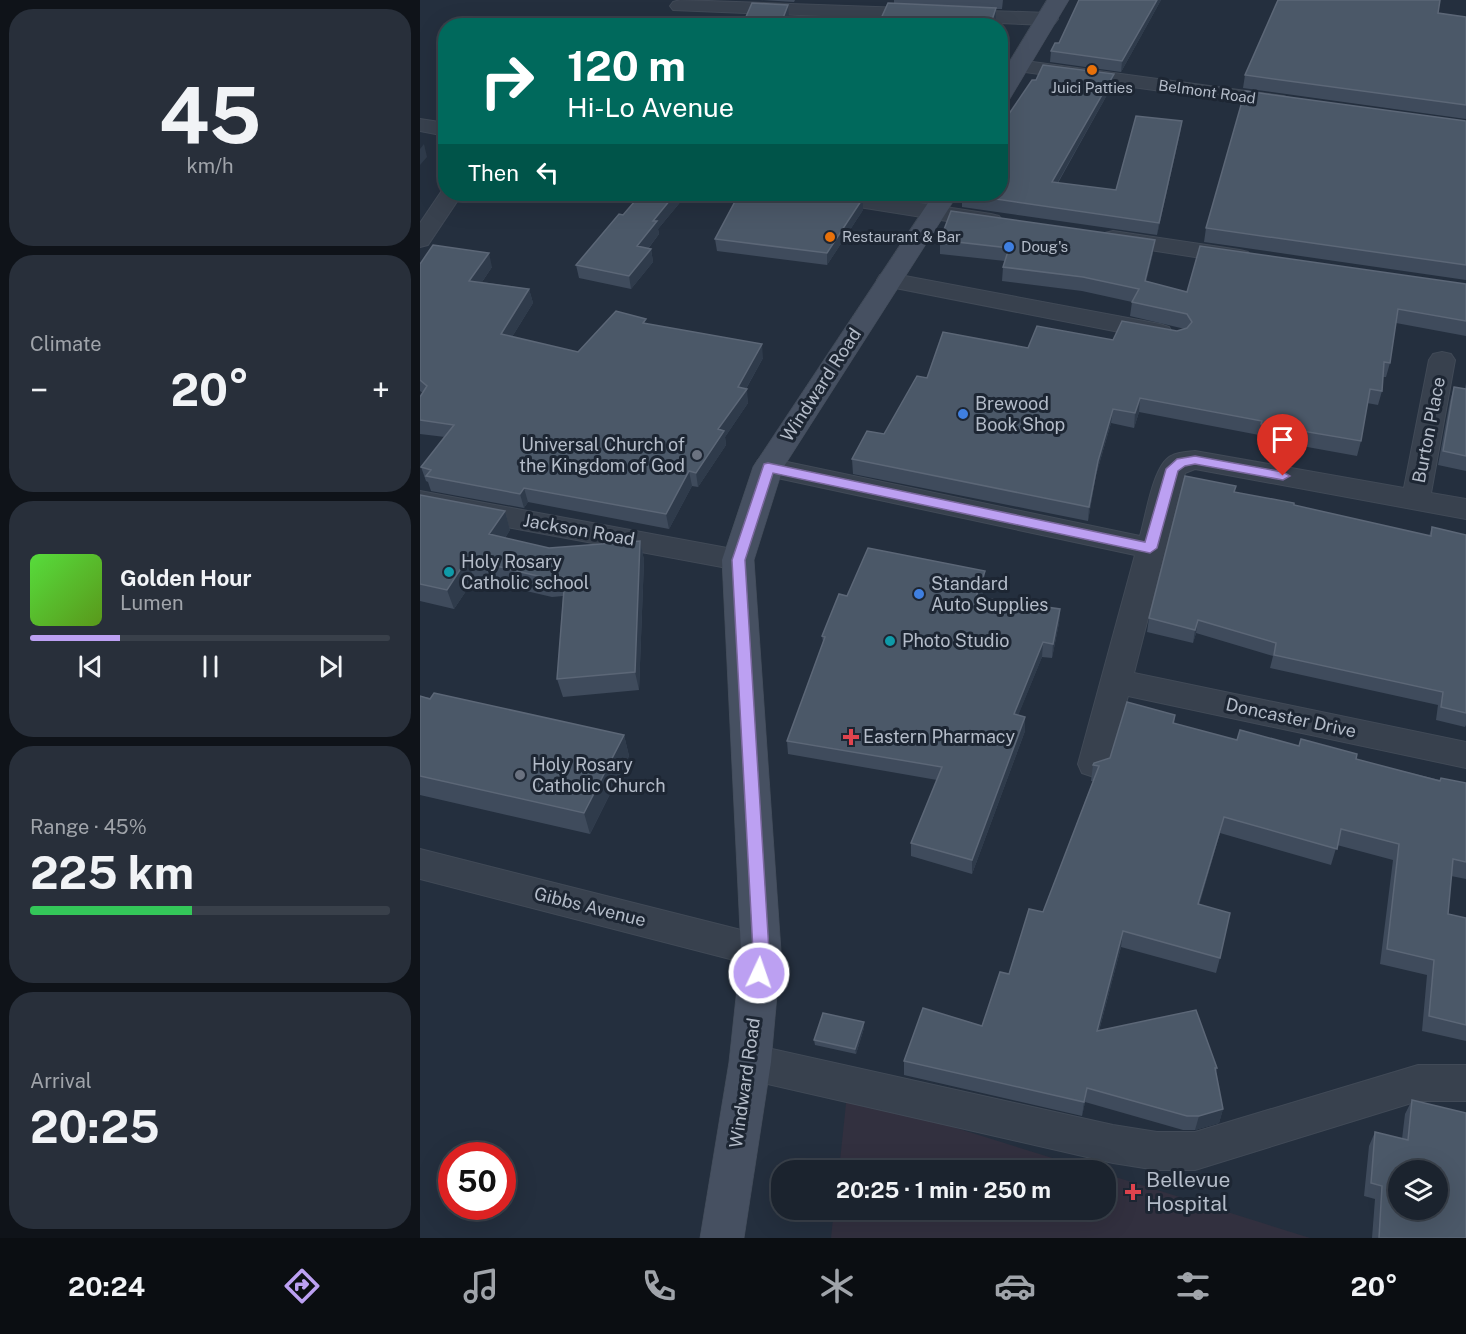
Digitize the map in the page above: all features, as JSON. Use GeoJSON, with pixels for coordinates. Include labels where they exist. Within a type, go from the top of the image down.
{"type":"FeatureCollection","features":[{"type":"Feature","properties":{"kind":"main road"},"geometry":{"type":"LineString","coordinates":[[1008,83],[1053,10]]}},
{"type":"Feature","properties":{"kind":"main road","name":"Windward Road"},"geometry":{"type":"LineString","coordinates":[[722,1238],[750,1062],[761,951],[738,560],[768,467],[940,203]]}},
{"type":"Feature","properties":{"kind":"street"},"geometry":{"type":"LineString","coordinates":[[680,6],[1053,10]]}},
{"type":"Feature","properties":{"kind":"street","name":"Belmont Road"},"geometry":{"type":"LineString","coordinates":[[1018,66],[1301,105]]}},
{"type":"Feature","properties":{"kind":"street"},"geometry":{"type":"LineString","coordinates":[[420,125],[438,128]]}},
{"type":"Feature","properties":{"kind":"street"},"geometry":{"type":"LineString","coordinates":[[420,240],[447,201]]}},
{"type":"Feature","properties":{"kind":"street"},"geometry":{"type":"LineString","coordinates":[[914,201],[940,203],[1017,225]]}},
{"type":"Feature","properties":{"kind":"street"},"geometry":{"type":"LineString","coordinates":[[1088,235],[1265,260]]}},
{"type":"Feature","properties":{"kind":"street"},"geometry":{"type":"LineString","coordinates":[[889,280],[1175,335]]}},
{"type":"Feature","properties":{"kind":"street","name":"Burton Place"},"geometry":{"type":"LineString","coordinates":[[1416,500],[1442,360]]}},
{"type":"Feature","properties":{"kind":"street"},"geometry":{"type":"LineString","coordinates":[[1094,764],[1172,469],[1181,462],[1195,460],[1466,509]]}},
{"type":"Feature","properties":{"kind":"street"},"geometry":{"type":"LineString","coordinates":[[768,467],[1150,548]]}},
{"type":"Feature","properties":{"kind":"street","name":"Jackson Road"},"geometry":{"type":"LineString","coordinates":[[420,501],[738,560]]}},
{"type":"Feature","properties":{"kind":"street","name":"Doncaster Drive"},"geometry":{"type":"LineString","coordinates":[[1116,681],[1466,755]]}},
{"type":"Feature","properties":{"kind":"street","name":"Gibbs Avenue"},"geometry":{"type":"LineString","coordinates":[[420,864],[761,951]]}},
{"type":"Feature","properties":{"kind":"street"},"geometry":{"type":"LineString","coordinates":[[750,1062],[1101,1142],[1157,1151],[1195,1151],[1418,1083],[1466,1083]]}},
{"type":"Feature","properties":{"kind":"shaded area"},"geometry":{"type":"Polygon","coordinates":[[[847,1094],[1059,1160],[840,1160],[847,1094]]]}},
{"type":"Feature","properties":{"kind":"shaded area","name":"Bellevue Hospital"},"geometry":{"type":"Polygon","coordinates":[[[1116,1177],[1310,1238],[831,1238],[833,1220],[1116,1220],[1116,1177]]]}},
{"type":"Feature","properties":{"kind":"building"},"geometry":{"type":"Polygon","coordinates":[[[1079,0],[1157,0],[1122,61],[1051,51],[1055,43],[1059,43],[1079,0]]]}},
{"type":"Feature","properties":{"kind":"building"},"geometry":{"type":"Polygon","coordinates":[[[1278,0],[1440,0],[1438,13],[1466,17],[1466,105],[1245,75],[1278,0]]]}},
{"type":"Feature","properties":{"kind":"building"},"geometry":{"type":"Polygon","coordinates":[[[752,3],[788,5],[783,18],[745,18],[752,3]]]}},
{"type":"Feature","properties":{"kind":"building"},"geometry":{"type":"Polygon","coordinates":[[[888,3],[996,8],[993,18],[881,18],[888,3]]]}},
{"type":"Feature","properties":{"kind":"building"},"geometry":{"type":"Polygon","coordinates":[[[1043,65],[1114,74],[1052,182],[1116,190],[1136,116],[1182,121],[1159,223],[1008,201],[1008,115],[1032,80],[1036,80],[1043,65]]]}},
{"type":"Feature","properties":{"kind":"building"},"geometry":{"type":"Polygon","coordinates":[[[1245,91],[1466,121],[1466,265],[1206,228],[1245,91]]]}},
{"type":"Feature","properties":{"kind":"building"},"geometry":{"type":"Polygon","coordinates":[[[635,201],[669,201],[637,246],[651,249],[629,276],[576,265],[619,214],[623,215],[635,201]]]}},
{"type":"Feature","properties":{"kind":"building"},"geometry":{"type":"Polygon","coordinates":[[[735,201],[861,201],[827,253],[715,239],[735,201]]]}},
{"type":"Feature","properties":{"kind":"building"},"geometry":{"type":"Polygon","coordinates":[[[951,211],[1155,240],[1145,281],[1187,292],[1200,246],[1466,284],[1466,321],[1398,309],[1390,363],[1384,362],[1382,391],[1370,389],[1361,441],[1261,424],[1262,421],[1140,398],[1135,413],[1113,409],[1098,461],[1089,507],[852,459],[867,431],[884,434],[917,376],[927,378],[943,332],[1028,348],[1037,326],[1113,340],[1122,321],[1177,331],[1187,328],[1192,322],[1187,314],[1132,302],[1139,289],[1083,277],[1003,267],[1009,248],[940,240],[951,211]]]}},
{"type":"Feature","properties":{"kind":"building"},"geometry":{"type":"Polygon","coordinates":[[[433,245],[489,253],[469,281],[529,289],[501,334],[578,352],[616,311],[646,319],[643,323],[762,344],[738,387],[747,389],[718,429],[724,431],[696,473],[689,471],[666,514],[524,488],[520,494],[426,476],[431,470],[421,467],[454,425],[420,420],[420,397],[427,386],[420,380],[420,264],[433,245]]]}},
{"type":"Feature","properties":{"kind":"building"},"geometry":{"type":"Polygon","coordinates":[[[1454,387],[1466,389],[1466,456],[1443,451],[1454,387]]]}},
{"type":"Feature","properties":{"kind":"building"},"geometry":{"type":"Polygon","coordinates":[[[1185,476],[1236,486],[1234,492],[1294,503],[1294,505],[1431,536],[1432,527],[1466,535],[1466,713],[1441,707],[1443,692],[1274,655],[1276,643],[1198,620],[1195,630],[1149,618],[1185,476]]]}},
{"type":"Feature","properties":{"kind":"building"},"geometry":{"type":"Polygon","coordinates":[[[420,495],[505,511],[489,534],[549,548],[640,541],[635,672],[557,679],[565,577],[546,578],[467,559],[447,590],[420,584],[420,495]]]}},
{"type":"Feature","properties":{"kind":"building"},"geometry":{"type":"Polygon","coordinates":[[[868,548],[985,571],[976,597],[1060,609],[1053,644],[1043,642],[1014,714],[1025,717],[972,860],[911,843],[942,767],[787,741],[825,637],[822,636],[839,594],[847,596],[868,548]]]}},
{"type":"Feature","properties":{"kind":"building","name":"Holy Rosary Catholic Church"},"geometry":{"type":"Polygon","coordinates":[[[434,693],[624,735],[584,813],[420,776],[420,696],[430,699],[434,693]]]}},
{"type":"Feature","properties":{"kind":"building"},"geometry":{"type":"Polygon","coordinates":[[[1127,702],[1175,715],[1173,723],[1237,740],[1240,730],[1299,746],[1301,739],[1357,754],[1356,759],[1440,781],[1441,778],[1466,783],[1466,862],[1453,859],[1448,914],[1466,918],[1466,1025],[1429,1016],[1434,960],[1387,949],[1399,844],[1341,829],[1337,849],[1224,817],[1198,904],[1230,913],[1220,958],[1123,931],[1097,1031],[1196,1010],[1217,1068],[1215,1068],[1223,1109],[1199,1116],[1187,1116],[1087,1088],[1084,1102],[904,1061],[923,1008],[982,1026],[1000,972],[1009,974],[1029,909],[1043,912],[1099,766],[1093,765],[1110,758],[1127,702]]]}},
{"type":"Feature","properties":{"kind":"building"},"geometry":{"type":"Polygon","coordinates":[[[823,1013],[864,1022],[855,1049],[814,1040],[823,1013]]]}},
{"type":"Feature","properties":{"kind":"building"},"geometry":{"type":"Polygon","coordinates":[[[1412,1100],[1466,1113],[1466,1238],[1379,1238],[1382,1186],[1371,1183],[1375,1132],[1408,1140],[1412,1100]]]}},
{"type":"Feature","properties":{"kind":"place","name":"Juici Patties"},"geometry":{"type":"Point","coordinates":[1092,70]}},
{"type":"Feature","properties":{"kind":"place","name":"Restaurant & Bar"},"geometry":{"type":"Point","coordinates":[830,237]}},
{"type":"Feature","properties":{"kind":"place","name":"Doug's"},"geometry":{"type":"Point","coordinates":[1009,247]}},
{"type":"Feature","properties":{"kind":"place","name":"Brewood Book Shop"},"geometry":{"type":"Point","coordinates":[963,414]}},
{"type":"Feature","properties":{"kind":"place","name":"Universal Church of the Kingdom of God"},"geometry":{"type":"Point","coordinates":[697,455]}},
{"type":"Feature","properties":{"kind":"place","name":"Holy Rosary Catholic school"},"geometry":{"type":"Point","coordinates":[449,572]}},
{"type":"Feature","properties":{"kind":"place","name":"Standard Auto Supplies"},"geometry":{"type":"Point","coordinates":[919,594]}},
{"type":"Feature","properties":{"kind":"place","name":"Photo Studio"},"geometry":{"type":"Point","coordinates":[890,641]}},
{"type":"Feature","properties":{"kind":"place","name":"Eastern Pharmacy"},"geometry":{"type":"Point","coordinates":[851,737]}},
{"type":"Feature","properties":{"kind":"place","name":"Holy Rosary Catholic Church"},"geometry":{"type":"Point","coordinates":[520,775]}},
{"type":"Feature","properties":{"kind":"place","name":"Bellevue Hospital"},"geometry":{"type":"Point","coordinates":[1133,1192]}},
{"type":"Feature","properties":{"kind":"route"},"geometry":{"type":"LineString","coordinates":[[759,973],[761,951],[738,560],[768,467],[1150,548],[1172,469],[1181,462],[1195,460],[1283,476]]}}]}
